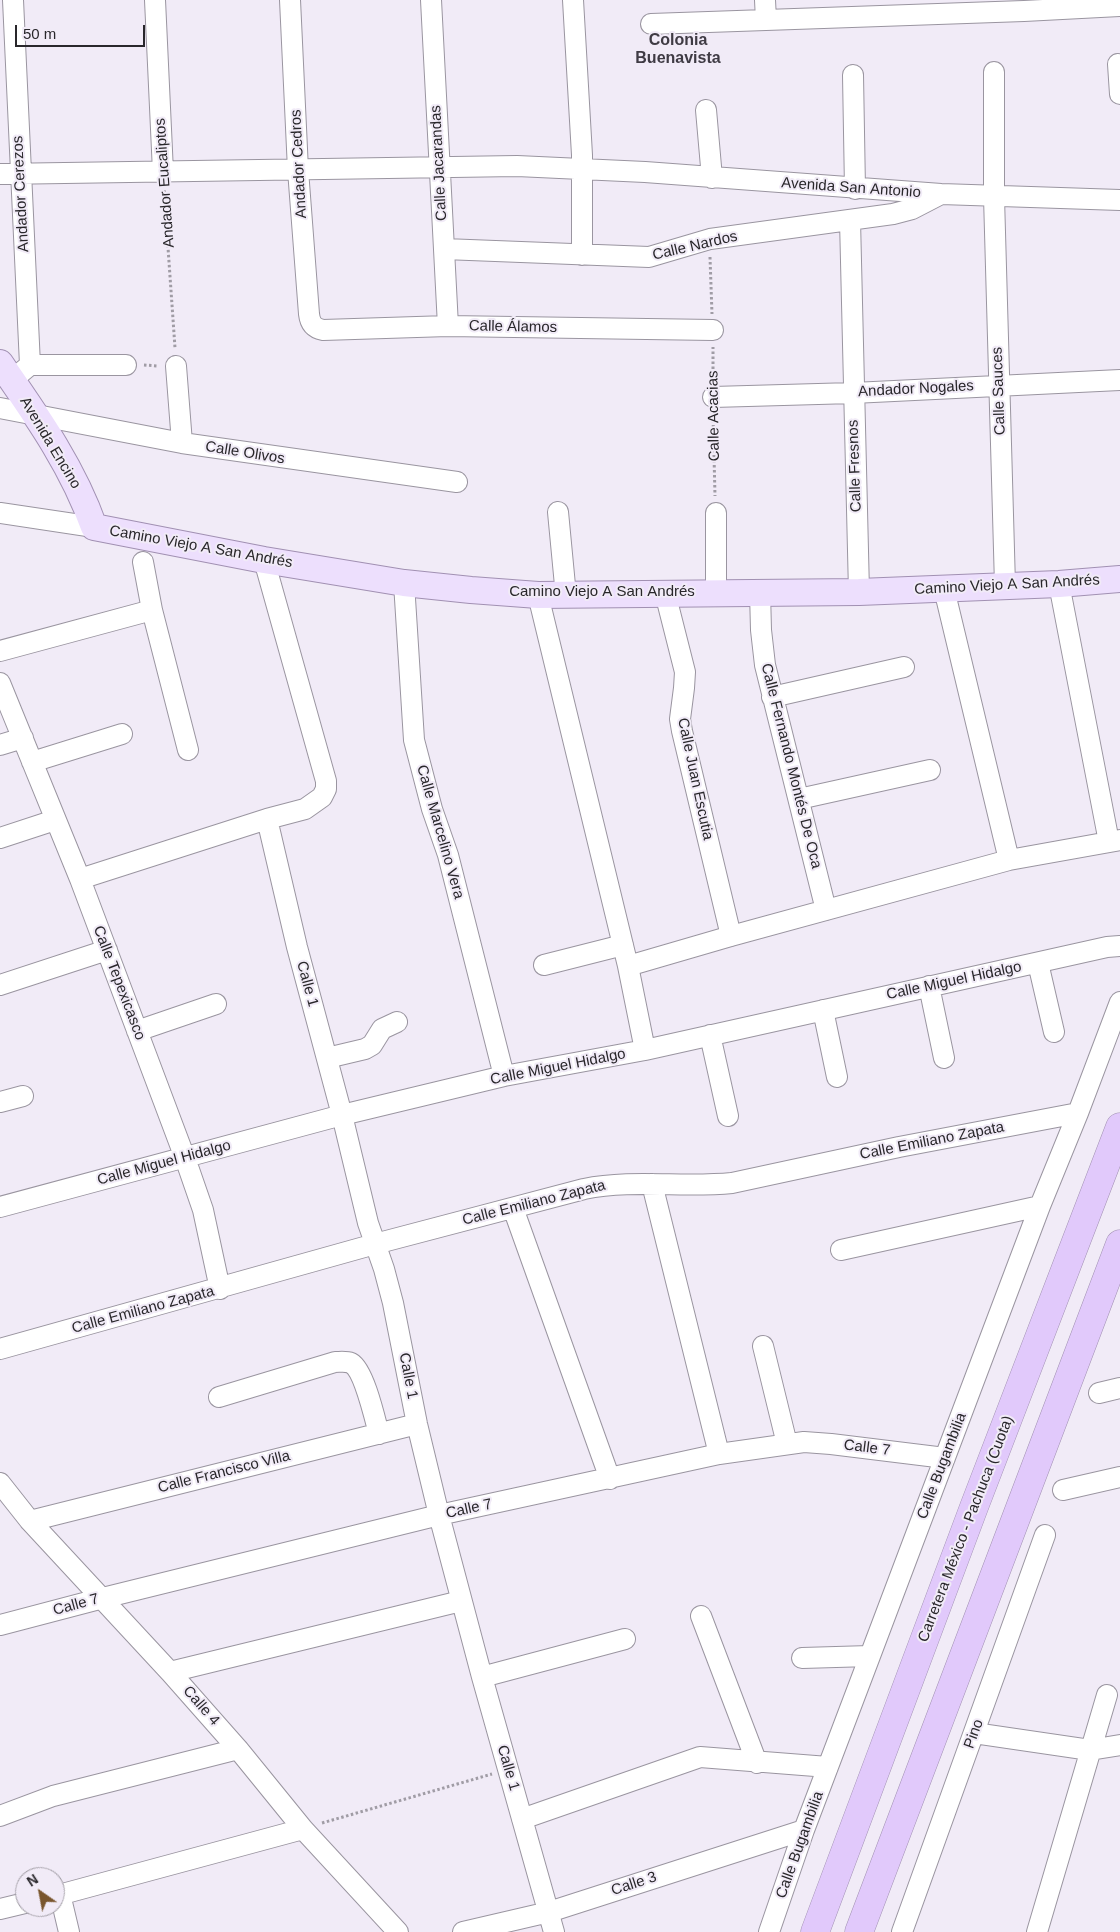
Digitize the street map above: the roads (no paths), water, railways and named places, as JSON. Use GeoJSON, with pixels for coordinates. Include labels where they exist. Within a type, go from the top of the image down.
{"type":"FeatureCollection","features":[{"type":"Feature","properties":{"kind":"highway","name":"Carretera México - Pachuca (Cuota)"},"geometry":{"type":"LineString","coordinates":[[815,1932],[974,1507],[1120,1127]]}},
{"type":"Feature","properties":{"kind":"highway"},"geometry":{"type":"LineString","coordinates":[[859,1932],[1120,1244]]}},
{"type":"Feature","properties":{"kind":"main road","name":"Avenida Encino"},"geometry":{"type":"LineString","coordinates":[[14,369],[35,414],[65,463],[94,527]]}},
{"type":"Feature","properties":{"kind":"main road","name":"Camino Viejo A San Andrés"},"geometry":{"type":"LineString","coordinates":[[94,527],[264,560],[404,583],[538,595],[859,592],[1060,584],[1120,579]]}},
{"type":"Feature","properties":{"kind":"street","name":"Andador Cerezos"},"geometry":{"type":"LineString","coordinates":[[13,0],[20,174],[14,369]]}},
{"type":"Feature","properties":{"kind":"street","name":"Andador Eucaliptos"},"geometry":{"type":"LineString","coordinates":[[155,0],[163,172]]}},
{"type":"Feature","properties":{"kind":"street","name":"Andador Cedros"},"geometry":{"type":"LineString","coordinates":[[290,0],[298,170],[308,314],[313,326]]}},
{"type":"Feature","properties":{"kind":"street","name":"Calle Jacarandas"},"geometry":{"type":"LineString","coordinates":[[431,0],[438,166],[448,326]]}},
{"type":"Feature","properties":{"kind":"street"},"geometry":{"type":"LineString","coordinates":[[573,0],[582,169],[582,255]]}},
{"type":"Feature","properties":{"kind":"street"},"geometry":{"type":"LineString","coordinates":[[765,0],[766,20]]}},
{"type":"Feature","properties":{"kind":"street"},"geometry":{"type":"LineString","coordinates":[[651,24],[766,20],[1020,6],[1120,6]]}},
{"type":"Feature","properties":{"kind":"street"},"geometry":{"type":"LineString","coordinates":[[1118,64],[1120,94]]}},
{"type":"Feature","properties":{"kind":"street","name":"Calle Sauces"},"geometry":{"type":"LineString","coordinates":[[994,72],[994,197],[998,385],[1005,585]]}},
{"type":"Feature","properties":{"kind":"street"},"geometry":{"type":"LineString","coordinates":[[854,75],[854,189]]}},
{"type":"Feature","properties":{"kind":"street"},"geometry":{"type":"LineString","coordinates":[[706,110],[712,178]]}},
{"type":"Feature","properties":{"kind":"street","name":"Avenida San Antonio"},"geometry":{"type":"LineString","coordinates":[[298,170],[518,166],[994,197],[1120,200]]}},
{"type":"Feature","properties":{"kind":"street"},"geometry":{"type":"LineString","coordinates":[[0,174],[298,170]]}},
{"type":"Feature","properties":{"kind":"street","name":"Calle Nardos"},"geometry":{"type":"LineString","coordinates":[[444,249],[649,257],[710,239],[893,214],[912,209],[941,194]]}},
{"type":"Feature","properties":{"kind":"street","name":"Calle Fresnos"},"geometry":{"type":"LineString","coordinates":[[850,220],[859,592]]}},
{"type":"Feature","properties":{"kind":"street","name":"Calle Álamos"},"geometry":{"type":"LineString","coordinates":[[313,326],[323,330],[448,326],[713,330]]}},
{"type":"Feature","properties":{"kind":"street"},"geometry":{"type":"LineString","coordinates":[[14,369],[126,364]]}},
{"type":"Feature","properties":{"kind":"street"},"geometry":{"type":"LineString","coordinates":[[176,366],[182,443]]}},
{"type":"Feature","properties":{"kind":"street","name":"Andador Nogales"},"geometry":{"type":"LineString","coordinates":[[713,397],[853,393],[1120,380]]}},
{"type":"Feature","properties":{"kind":"street","name":"Calle Olivos"},"geometry":{"type":"LineString","coordinates":[[0,408],[182,443],[457,482]]}},
{"type":"Feature","properties":{"kind":"street"},"geometry":{"type":"LineString","coordinates":[[558,512],[566,596]]}},
{"type":"Feature","properties":{"kind":"street","name":"Camino Viejo A San Andrés"},"geometry":{"type":"LineString","coordinates":[[0,513],[94,527]]}},
{"type":"Feature","properties":{"kind":"street"},"geometry":{"type":"LineString","coordinates":[[716,513],[716,592]]}},
{"type":"Feature","properties":{"kind":"street"},"geometry":{"type":"LineString","coordinates":[[80,879],[267,819],[306,809],[322,797],[326,789],[326,781],[264,560]]}},
{"type":"Feature","properties":{"kind":"street"},"geometry":{"type":"LineString","coordinates":[[142,562],[152,610],[188,750]]}},
{"type":"Feature","properties":{"kind":"street","name":"Calle Marcelino Vera"},"geometry":{"type":"LineString","coordinates":[[404,583],[414,740],[432,809],[448,856],[504,1076]]}},
{"type":"Feature","properties":{"kind":"street"},"geometry":{"type":"LineString","coordinates":[[628,966],[1009,860],[1114,841],[1060,584]]}},
{"type":"Feature","properties":{"kind":"street"},"geometry":{"type":"LineString","coordinates":[[944,589],[1009,860]]}},
{"type":"Feature","properties":{"kind":"street","name":"Calle Fernando Montés De Oca"},"geometry":{"type":"LineString","coordinates":[[760,592],[765,665],[826,910]]}},
{"type":"Feature","properties":{"kind":"street","name":"Calle Juan Escutia"},"geometry":{"type":"LineString","coordinates":[[664,593],[685,672],[680,720],[682,731],[731,936]]}},
{"type":"Feature","properties":{"kind":"street"},"geometry":{"type":"LineString","coordinates":[[538,595],[628,966],[645,1050]]}},
{"type":"Feature","properties":{"kind":"street"},"geometry":{"type":"LineString","coordinates":[[0,651],[152,610]]}},
{"type":"Feature","properties":{"kind":"street"},"geometry":{"type":"LineString","coordinates":[[772,697],[904,667]]}},
{"type":"Feature","properties":{"kind":"street","name":"Calle Tepexicasco"},"geometry":{"type":"LineString","coordinates":[[0,683],[80,879],[185,1158],[203,1210],[220,1289]]}},
{"type":"Feature","properties":{"kind":"street"},"geometry":{"type":"LineString","coordinates":[[32,762],[122,734]]}},
{"type":"Feature","properties":{"kind":"street"},"geometry":{"type":"LineString","coordinates":[[0,745],[23,738]]}},
{"type":"Feature","properties":{"kind":"street"},"geometry":{"type":"LineString","coordinates":[[799,799],[930,770]]}},
{"type":"Feature","properties":{"kind":"street","name":"Calle 1"},"geometry":{"type":"LineString","coordinates":[[267,819],[297,947],[342,1115],[368,1223],[393,1304],[417,1424],[461,1601],[554,1932]]}},
{"type":"Feature","properties":{"kind":"street"},"geometry":{"type":"LineString","coordinates":[[0,838],[55,820]]}},
{"type":"Feature","properties":{"kind":"street"},"geometry":{"type":"LineString","coordinates":[[544,965],[623,945]]}},
{"type":"Feature","properties":{"kind":"street","name":"Calle Miguel Hidalgo"},"geometry":{"type":"LineString","coordinates":[[0,1207],[342,1115],[504,1076],[645,1050],[1107,947],[1120,946]]}},
{"type":"Feature","properties":{"kind":"street"},"geometry":{"type":"LineString","coordinates":[[0,985],[107,950]]}},
{"type":"Feature","properties":{"kind":"street"},"geometry":{"type":"LineString","coordinates":[[1038,963],[1054,1032]]}},
{"type":"Feature","properties":{"kind":"street"},"geometry":{"type":"LineString","coordinates":[[929,986],[944,1058]]}},
{"type":"Feature","properties":{"kind":"street","name":"Calle Bugambilia"},"geometry":{"type":"LineString","coordinates":[[768,1932],[804,1830],[1040,1206],[1120,1002]]}},
{"type":"Feature","properties":{"kind":"street"},"geometry":{"type":"LineString","coordinates":[[137,1031],[216,1004]]}},
{"type":"Feature","properties":{"kind":"street"},"geometry":{"type":"LineString","coordinates":[[823,1010],[836,1077]]}},
{"type":"Feature","properties":{"kind":"street"},"geometry":{"type":"LineString","coordinates":[[327,1058],[372,1045],[382,1029],[397,1022]]}},
{"type":"Feature","properties":{"kind":"street"},"geometry":{"type":"LineString","coordinates":[[710,1035],[728,1116]]}},
{"type":"Feature","properties":{"kind":"street"},"geometry":{"type":"LineString","coordinates":[[0,1102],[23,1096]]}},
{"type":"Feature","properties":{"kind":"street","name":"Calle Emiliano Zapata"},"geometry":{"type":"LineString","coordinates":[[0,1349],[220,1289],[375,1244],[584,1188],[608,1184],[708,1186],[732,1183],[899,1147],[1078,1113]]}},
{"type":"Feature","properties":{"kind":"street"},"geometry":{"type":"LineString","coordinates":[[652,1184],[719,1454]]}},
{"type":"Feature","properties":{"kind":"street"},"geometry":{"type":"LineString","coordinates":[[841,1250],[1040,1206]]}},
{"type":"Feature","properties":{"kind":"street"},"geometry":{"type":"LineString","coordinates":[[513,1208],[610,1479]]}},
{"type":"Feature","properties":{"kind":"street"},"geometry":{"type":"LineString","coordinates":[[763,1346],[787,1444]]}},
{"type":"Feature","properties":{"kind":"street"},"geometry":{"type":"LineString","coordinates":[[219,1397],[335,1362],[352,1363],[360,1374],[379,1434]]}},
{"type":"Feature","properties":{"kind":"street"},"geometry":{"type":"LineString","coordinates":[[1099,1393],[1120,1388]]}},
{"type":"Feature","properties":{"kind":"street","name":"Calle Francisco Villa"},"geometry":{"type":"LineString","coordinates":[[30,1521],[417,1424]]}},
{"type":"Feature","properties":{"kind":"street","name":"Calle 7"},"geometry":{"type":"LineString","coordinates":[[0,1625],[440,1515],[719,1454],[804,1442],[945,1458]]}},
{"type":"Feature","properties":{"kind":"street"},"geometry":{"type":"LineString","coordinates":[[1063,1490],[1120,1476]]}},
{"type":"Feature","properties":{"kind":"street","name":"Calle 4"},"geometry":{"type":"LineString","coordinates":[[0,1483],[30,1521],[103,1598],[238,1749],[303,1829],[398,1932]]}},
{"type":"Feature","properties":{"kind":"street","name":"Pino"},"geometry":{"type":"LineString","coordinates":[[902,1932],[1045,1535]]}},
{"type":"Feature","properties":{"kind":"street"},"geometry":{"type":"LineString","coordinates":[[170,1672],[461,1601]]}},
{"type":"Feature","properties":{"kind":"street"},"geometry":{"type":"LineString","coordinates":[[701,1616],[757,1763]]}},
{"type":"Feature","properties":{"kind":"street"},"geometry":{"type":"LineString","coordinates":[[482,1677],[625,1640]]}},
{"type":"Feature","properties":{"kind":"street"},"geometry":{"type":"LineString","coordinates":[[802,1658],[870,1656]]}},
{"type":"Feature","properties":{"kind":"street"},"geometry":{"type":"LineString","coordinates":[[1037,1932],[1107,1695]]}},
{"type":"Feature","properties":{"kind":"street"},"geometry":{"type":"LineString","coordinates":[[974,1733],[1090,1750],[1120,1745]]}},
{"type":"Feature","properties":{"kind":"street"},"geometry":{"type":"LineString","coordinates":[[0,1816],[53,1796],[238,1749]]}},
{"type":"Feature","properties":{"kind":"street"},"geometry":{"type":"LineString","coordinates":[[522,1819],[700,1757],[757,1763],[828,1767]]}},
{"type":"Feature","properties":{"kind":"street"},"geometry":{"type":"LineString","coordinates":[[65,1893],[303,1829]]}},
{"type":"Feature","properties":{"kind":"street","name":"Calle 3"},"geometry":{"type":"LineString","coordinates":[[463,1932],[549,1912],[804,1830]]}},
{"type":"Feature","properties":{"kind":"street"},"geometry":{"type":"LineString","coordinates":[[0,1909],[15,1905]]}},
{"type":"Feature","properties":{"kind":"street"},"geometry":{"type":"LineString","coordinates":[[65,1917],[69,1932]]}},
{"type":"Feature","properties":{"kind":"district","name":"Colonia Buenavista"},"geometry":{"type":"Point","coordinates":[678,50]}}]}
